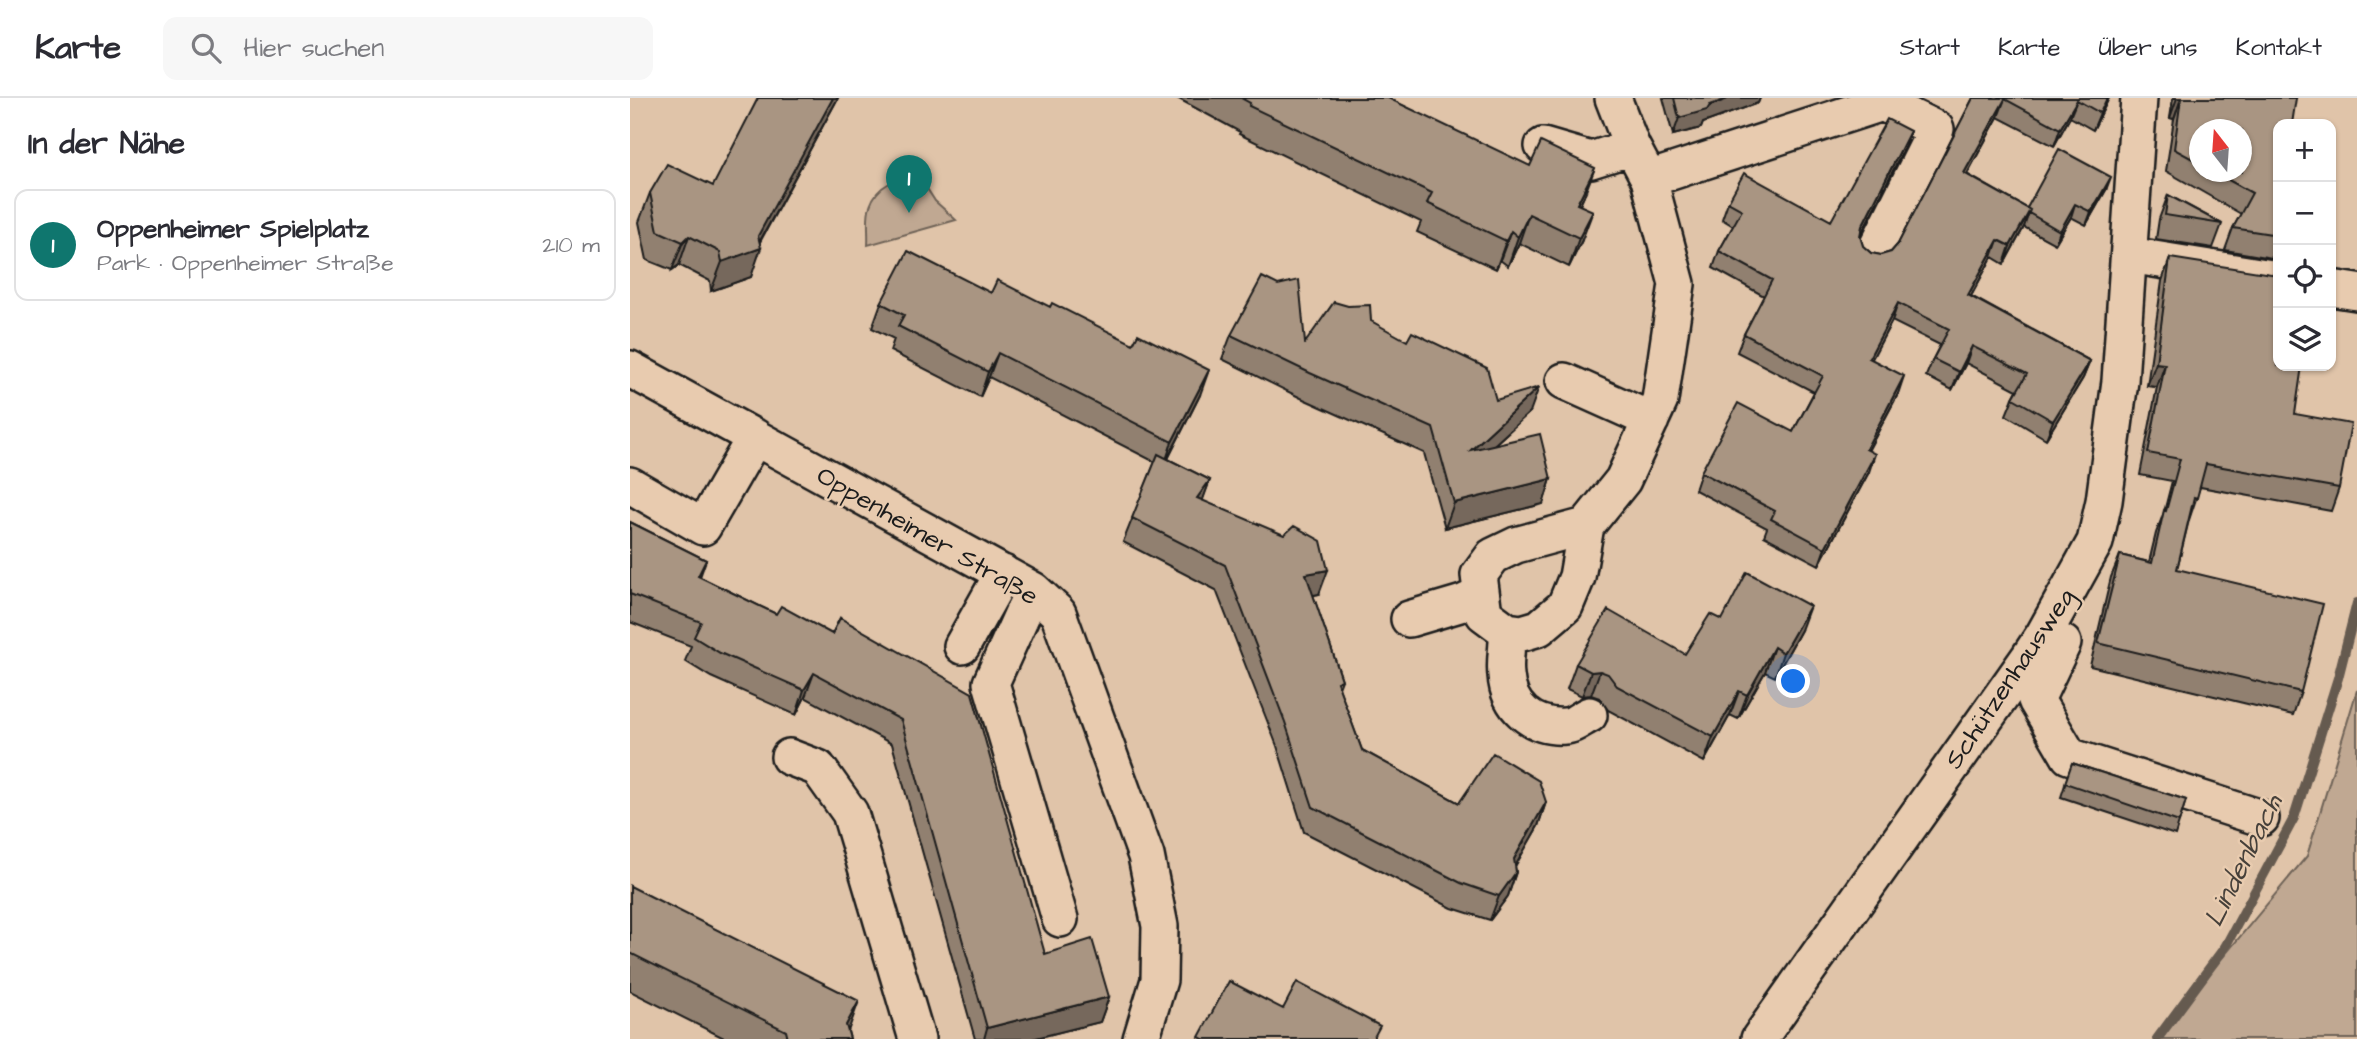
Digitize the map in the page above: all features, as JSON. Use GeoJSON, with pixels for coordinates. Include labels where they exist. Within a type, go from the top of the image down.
{"type":"FeatureCollection","features":[{"type":"Feature","properties":{"kind":"street"},"geometry":{"type":"LineString","coordinates":[[1586,526],[1516,545],[1493,556],[1479,575],[1484,614],[1507,631],[1522,632],[1539,628],[1564,606],[1577,577],[1586,526],[1623,480],[1660,400],[1677,284],[1649,179],[1632,147],[1613,98]]}},
{"type":"Feature","properties":{"kind":"street","name":"Schützenhausweg"},"geometry":{"type":"LineString","coordinates":[[1759,1039],[2044,634],[2095,542],[2104,501],[2120,381],[2139,98]]}},
{"type":"Feature","properties":{"kind":"street"},"geometry":{"type":"LineString","coordinates":[[1649,179],[1882,103],[1936,129],[1874,253]]}},
{"type":"Feature","properties":{"kind":"street"},"geometry":{"type":"LineString","coordinates":[[1543,146],[1591,160],[1632,147]]}},
{"type":"Feature","properties":{"kind":"street"},"geometry":{"type":"LineString","coordinates":[[2129,255],[2273,278]]}},
{"type":"Feature","properties":{"kind":"street"},"geometry":{"type":"LineString","coordinates":[[2336,289],[2357,292]]}},
{"type":"Feature","properties":{"kind":"street","name":"Oppenheimer Straße"},"geometry":{"type":"LineString","coordinates":[[630,369],[1033,590],[1058,612],[1146,856],[1160,926],[1159,980],[1139,1037]]}},
{"type":"Feature","properties":{"kind":"street"},"geometry":{"type":"LineString","coordinates":[[1564,382],[1651,421]]}},
{"type":"Feature","properties":{"kind":"street"},"geometry":{"type":"LineString","coordinates":[[630,485],[703,527],[755,437]]}},
{"type":"Feature","properties":{"kind":"street"},"geometry":{"type":"LineString","coordinates":[[962,646],[1003,573]]}},
{"type":"Feature","properties":{"kind":"street"},"geometry":{"type":"LineString","coordinates":[[1033,590],[991,682],[1060,919]]}},
{"type":"Feature","properties":{"kind":"street"},"geometry":{"type":"LineString","coordinates":[[1409,619],[1463,603],[1480,595]]}},
{"type":"Feature","properties":{"kind":"street"},"geometry":{"type":"LineString","coordinates":[[1507,631],[1505,673],[1516,708],[1528,717],[1546,724],[1567,726],[1589,715]]}},
{"type":"Feature","properties":{"kind":"street"},"geometry":{"type":"LineString","coordinates":[[2044,634],[2063,643],[2036,699],[2069,756],[2262,818]]}},
{"type":"Feature","properties":{"kind":"street"},"geometry":{"type":"LineString","coordinates":[[789,757],[818,768],[850,813],[918,1039]]}},
{"type":"Feature","properties":{"kind":"shaded area"},"geometry":{"type":"Polygon","coordinates":[[[919,176],[935,201],[956,220],[868,245],[869,210],[873,198],[890,183],[919,176]]]}},
{"type":"Feature","properties":{"kind":"shaded area"},"geometry":{"type":"Polygon","coordinates":[[[2357,690],[2357,1039],[2155,1039],[2307,856],[2357,690]]]}},
{"type":"Feature","properties":{"kind":"building"},"geometry":{"type":"Polygon","coordinates":[[[758,98],[833,98],[758,236],[761,248],[722,262],[720,252],[689,236],[683,242],[658,231],[650,193],[667,164],[713,186],[758,98]]]}},
{"type":"Feature","properties":{"kind":"building"},"geometry":{"type":"Polygon","coordinates":[[[1241,98],[1388,98],[1530,166],[1541,142],[1595,168],[1577,204],[1593,211],[1579,238],[1529,214],[1518,237],[1511,231],[1506,241],[1427,203],[1432,193],[1249,106],[1250,103],[1241,98]]]}},
{"type":"Feature","properties":{"kind":"building"},"geometry":{"type":"Polygon","coordinates":[[[1674,98],[1730,98],[1710,105],[1707,110],[1679,118],[1674,98]]]}},
{"type":"Feature","properties":{"kind":"building"},"geometry":{"type":"Polygon","coordinates":[[[1973,98],[2107,98],[2100,113],[2077,100],[2060,129],[2005,99],[1964,173],[2030,210],[2010,246],[1998,240],[1968,295],[2090,361],[2053,421],[2013,398],[2027,374],[1972,346],[1959,372],[1933,359],[1949,329],[1898,303],[1869,358],[1904,376],[1866,449],[1875,454],[1825,548],[1771,519],[1775,511],[1701,472],[1738,403],[1793,432],[1823,376],[1744,334],[1772,280],[1719,251],[1742,210],[1728,202],[1744,173],[1831,221],[1887,119],[1910,131],[1862,226],[1860,236],[1863,246],[1871,253],[1881,255],[1891,252],[1898,244],[1973,98]]]}},
{"type":"Feature","properties":{"kind":"building"},"geometry":{"type":"Polygon","coordinates":[[[2181,98],[2296,98],[2293,119],[2273,119],[2273,234],[2233,228],[2252,193],[2232,182],[2252,182],[2252,119],[2189,119],[2189,157],[2174,149],[2181,98]]]}},
{"type":"Feature","properties":{"kind":"building"},"geometry":{"type":"Polygon","coordinates":[[[2059,149],[2111,177],[2091,212],[2075,204],[2060,231],[2029,213],[2027,208],[2059,149]]]}},
{"type":"Feature","properties":{"kind":"building"},"geometry":{"type":"Polygon","coordinates":[[[2168,195],[2222,224],[2165,215],[2168,195]]]}},
{"type":"Feature","properties":{"kind":"building"},"geometry":{"type":"Polygon","coordinates":[[[908,251],[991,293],[997,280],[1050,307],[1052,303],[1133,344],[1138,334],[1209,370],[1172,442],[998,353],[988,372],[898,326],[904,315],[881,303],[908,251]]]}},
{"type":"Feature","properties":{"kind":"building"},"geometry":{"type":"Polygon","coordinates":[[[2170,258],[2273,274],[2273,371],[2301,371],[2295,414],[2351,424],[2339,488],[2206,464],[2197,498],[2194,497],[2177,569],[2323,604],[2301,692],[2098,643],[2120,555],[2152,563],[2164,510],[2166,511],[2180,459],[2148,453],[2165,364],[2156,363],[2170,258]]]}},
{"type":"Feature","properties":{"kind":"building"},"geometry":{"type":"Polygon","coordinates":[[[1262,277],[1278,285],[1299,280],[1305,343],[1334,302],[1348,306],[1370,305],[1371,321],[1407,341],[1412,332],[1487,368],[1496,400],[1539,387],[1471,450],[1540,434],[1551,479],[1454,503],[1433,428],[1231,335],[1262,277]]]}},
{"type":"Feature","properties":{"kind":"building"},"geometry":{"type":"Polygon","coordinates":[[[1158,454],[1210,480],[1197,498],[1284,535],[1294,526],[1321,541],[1328,570],[1306,574],[1342,680],[1337,682],[1362,750],[1459,803],[1493,753],[1539,781],[1546,802],[1514,859],[1516,872],[1499,896],[1461,883],[1313,807],[1285,722],[1225,565],[1132,518],[1158,454]]]}},
{"type":"Feature","properties":{"kind":"building"},"geometry":{"type":"Polygon","coordinates":[[[630,522],[706,560],[698,576],[776,614],[781,606],[832,634],[840,618],[972,693],[1045,954],[1092,939],[1109,997],[987,1028],[901,720],[814,673],[804,690],[720,653],[694,637],[701,622],[630,594],[630,522]]]}},
{"type":"Feature","properties":{"kind":"building"},"geometry":{"type":"Polygon","coordinates":[[[1747,572],[1810,606],[1783,653],[1774,647],[1747,695],[1739,691],[1713,737],[1617,686],[1608,674],[1591,672],[1576,664],[1608,610],[1685,654],[1710,614],[1722,620],[1747,572]]]}},
{"type":"Feature","properties":{"kind":"building"},"geometry":{"type":"Polygon","coordinates":[[[2072,763],[2186,800],[2179,822],[2065,783],[2072,763]]]}},
{"type":"Feature","properties":{"kind":"building"},"geometry":{"type":"Polygon","coordinates":[[[630,886],[859,1001],[846,1025],[850,1039],[788,1039],[786,1031],[630,953],[630,886]]]}},
{"type":"Feature","properties":{"kind":"building"},"geometry":{"type":"Polygon","coordinates":[[[1229,981],[1283,1009],[1297,982],[1380,1026],[1373,1039],[1203,1039],[1199,1037],[1229,981]]]}},
{"type":"Feature","properties":{"kind":"waterway","name":"Lindenbach"},"geometry":{"type":"LineString","coordinates":[[2157,1039],[2225,947],[2294,818],[2338,678],[2357,603]]}},
{"type":"Feature","properties":{"kind":"place","name":"Oppenheimer Spielplatz"},"geometry":{"type":"Point","coordinates":[909,213]}}]}
